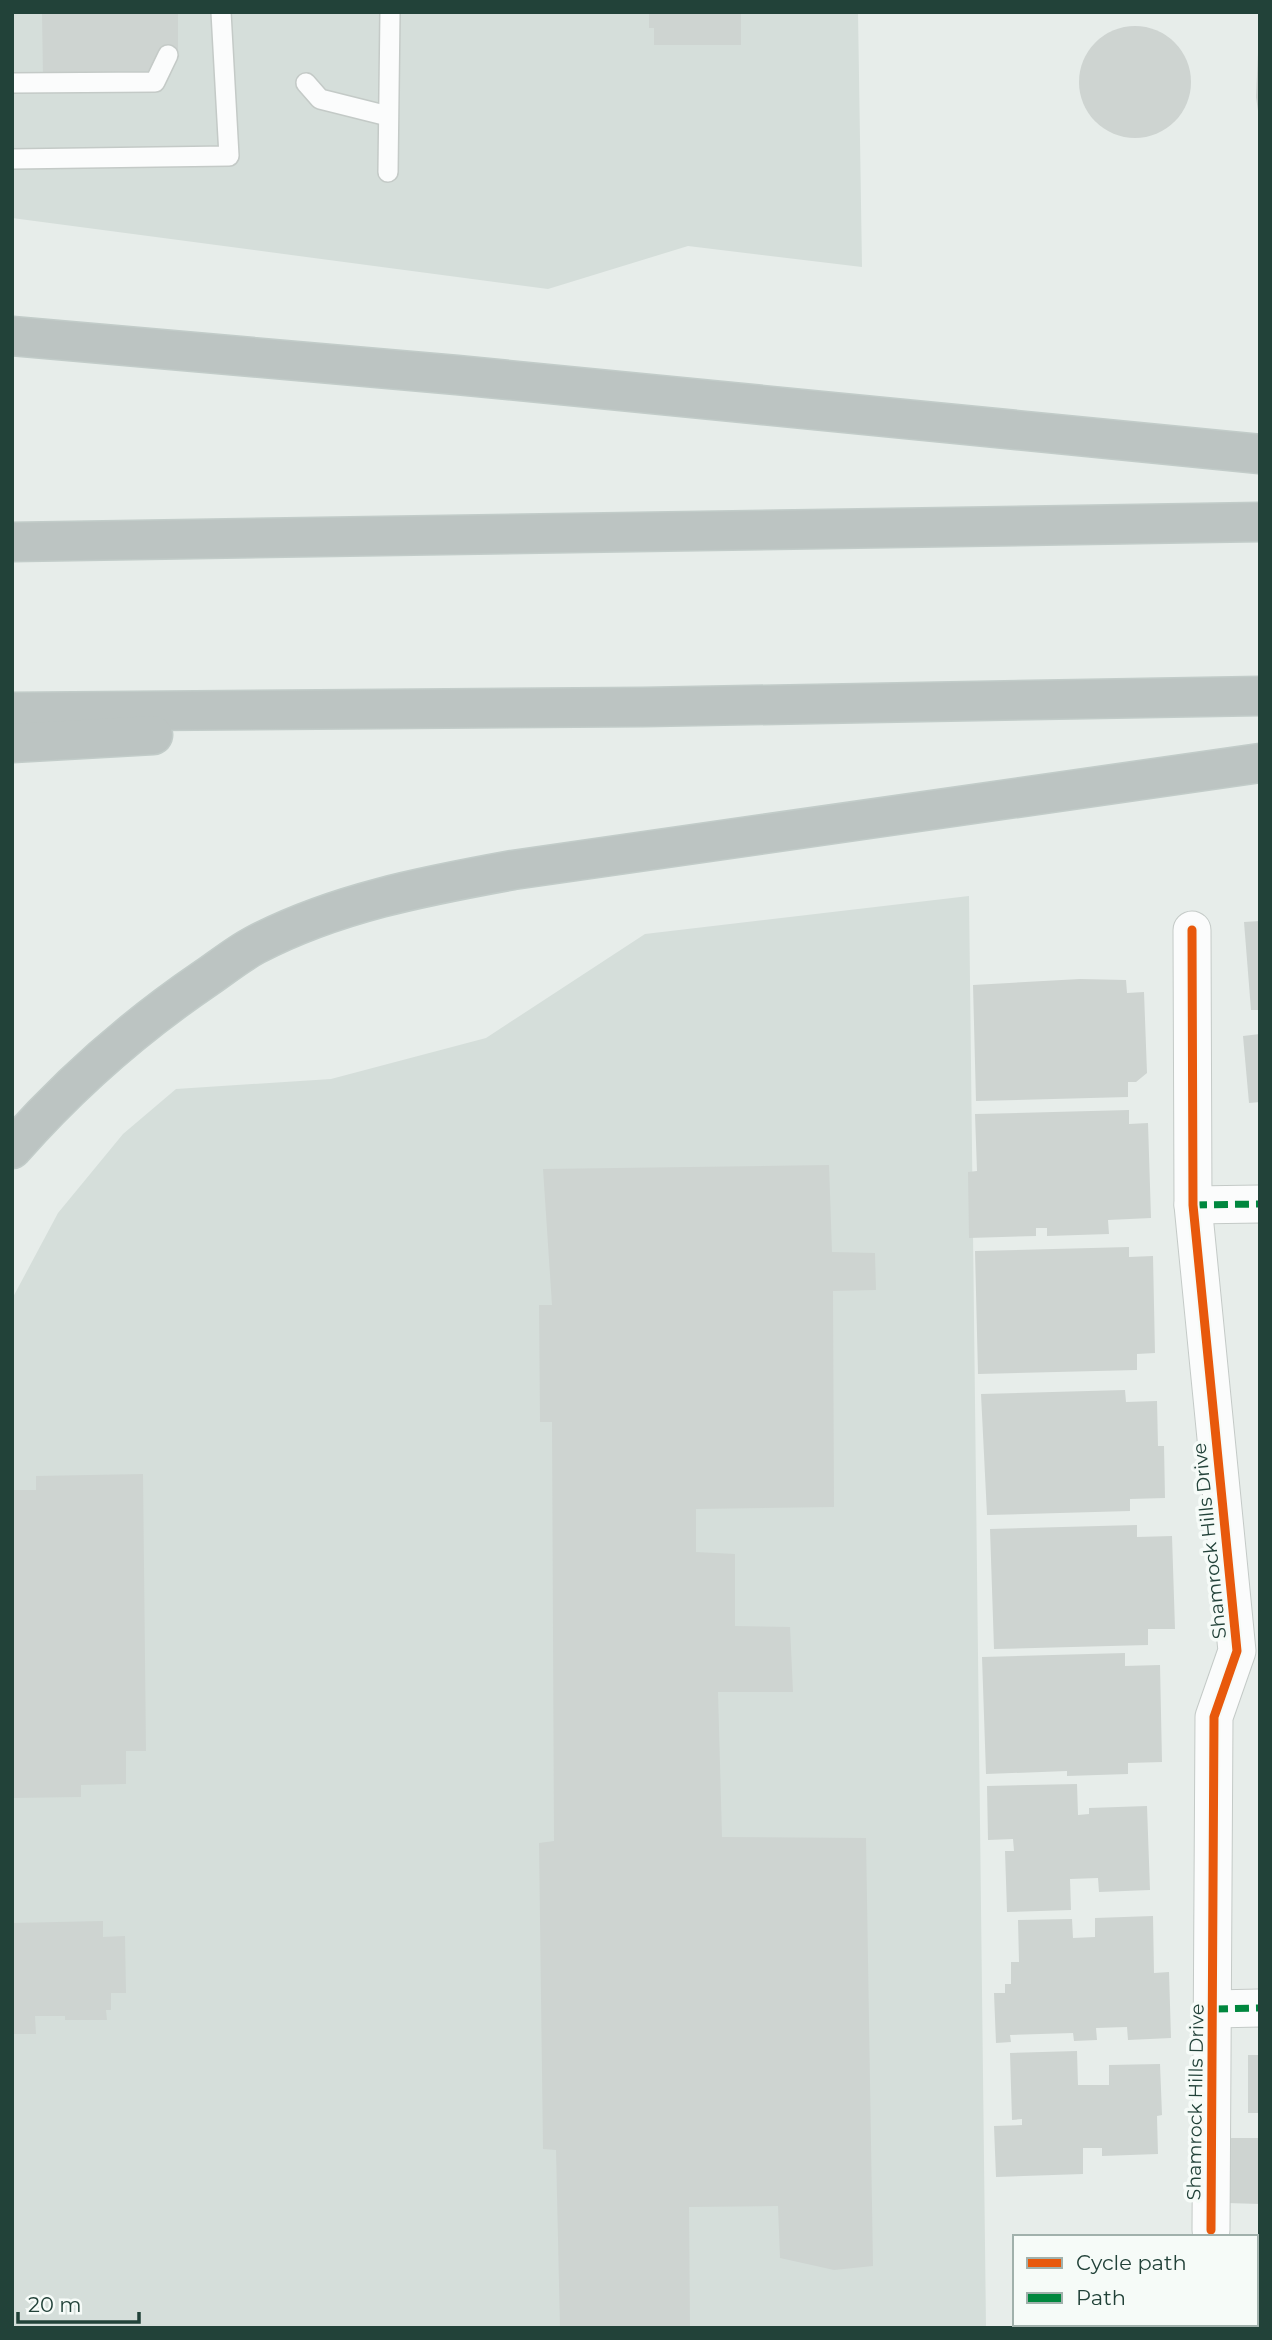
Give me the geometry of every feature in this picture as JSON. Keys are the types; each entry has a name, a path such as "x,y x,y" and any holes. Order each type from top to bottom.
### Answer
{"highway":[{"path":"12,336 471,376 1260,454"},
{"path":"12,542 1260,522"},
{"path":"12,712 644,707 1260,696"},
{"path":"12,743 644,707"},
{"path":"12,1149 51,1104 102,1057 179,996 254,945 347,908 410,889 513,870 1260,763"}],"street":[{"name":"Shamrock Hills Drive","path":"1192,930 1193,1205 1237,1651 1214,1717 1211,2230"},
{"path":"1193,1205 1260,1204"},
{"path":"1214,2009 1260,2008"}],"lane":[{"path":"12,159 229,156 221,12"},
{"path":"388,172 390,12"},
{"path":"12,83 155,82 169,55"},
{"path":"306,83 320,99 388,116"}],"shaded area":[{"path":"12,12 858,12 862,267 688,246 548,289 12,218"},
{"path":"969,896 986,2328 12,2328 12,1299 58,1213 123,1134 176,1089 331,1079 486,1038 645,934"}],"building":[{"path":"42,12 178,12 178,55 162,55 162,77 43,78"},
{"path":"649,12 741,12 741,45 654,45 654,28 649,28"},
{"path":"1135,26 1156,31 1174,43 1186,61 1191,82 1186,103 1174,121 1156,133 1135,138 1114,133 1096,121 1084,103 1079,82 1084,61 1096,43 1114,31"},
{"path":"1258,53 1260,54 1258,111 1256,97"},
{"path":"1260,921 1260,1010 1251,1010 1244,922"},
{"path":"1080,979 1126,980 1127,993 1144,992 1147,1073 1136,1082 1128,1082 1128,1097 976,1101 973,985"},
{"path":"1260,1034 1260,1102 1249,1103 1243,1036"},
{"path":"1129,1110 1129,1124 1148,1123 1151,1218 1108,1220 1109,1234 1047,1236 1047,1228 1036,1228 1036,1236 969,1238 968,1172 977,1171 975,1114"},
{"path":"829,1165 832,1252 875,1253 876,1290 833,1291 834,1507 696,1509 696,1552 735,1554 735,1626 790,1627 793,1692 718,1692 722,1837 866,1838 873,2266 834,2270 780,2258 778,2206 689,2207 690,2328 560,2328 556,2150 543,2149 539,1843 554,1841 552,1422 540,1422 539,1305 552,1305 543,1169"},
{"path":"1129,1247 1129,1257 1153,1256 1155,1353 1137,1354 1137,1370 978,1374 975,1251"},
{"path":"1125,1390 1126,1402 1157,1401 1158,1446 1164,1446 1165,1498 1130,1499 1130,1511 987,1515 981,1394"},
{"path":"143,1474 146,1751 126,1751 126,1784 81,1785 81,1797 12,1798 12,1490 36,1490 36,1476"},
{"path":"1137,1525 1137,1537 1172,1536 1175,1629 1148,1629 1148,1645 994,1649 990,1529"},
{"path":"1125,1653 1125,1666 1160,1665 1162,1762 1128,1763 1128,1774 1067,1776 1067,1771 986,1774 982,1657"},
{"path":"1077,1784 1078,1815 1089,1814 1089,1808 1147,1806 1150,1890 1099,1892 1098,1878 1070,1879 1071,1910 1007,1912 1005,1851 1014,1851 1013,1839 988,1840 987,1786"},
{"path":"1153,1916 1154,1973 1169,1972 1171,2038 1128,2040 1127,2027 1096,2028 1097,2040 1074,2041 1073,2033 1010,2035 1011,2042 996,2043 994,1993 1005,1993 1005,1984 1011,1984 1011,1962 1019,1962 1018,1920 1072,1919 1073,1938 1095,1937 1095,1918"},
{"path":"103,1921 103,1937 125,1936 126,1993 111,1993 111,2010 106,2010 107,2020 65,2020 65,2016 35,2016 36,2034 12,2034 12,1923"},
{"path":"1077,2051 1078,2085 1109,2085 1109,2065 1160,2064 1162,2115 1157,2116 1158,2154 1102,2156 1102,2148 1083,2148 1083,2174 996,2177 994,2126 1022,2125 1022,2119 1012,2120 1010,2053"},
{"path":"1248,2055 1260,2055 1260,2113 1248,2113"},
{"path":"1228,2138 1260,2138 1260,2204 1227,2203"}],"marked path":[{"path":"1193,1205 1260,1204"},
{"path":"1214,2009 1260,2008"}],"cycle path":[{"path":"1192,930 1193,1205 1237,1651 1214,1717 1211,2230"}]}
